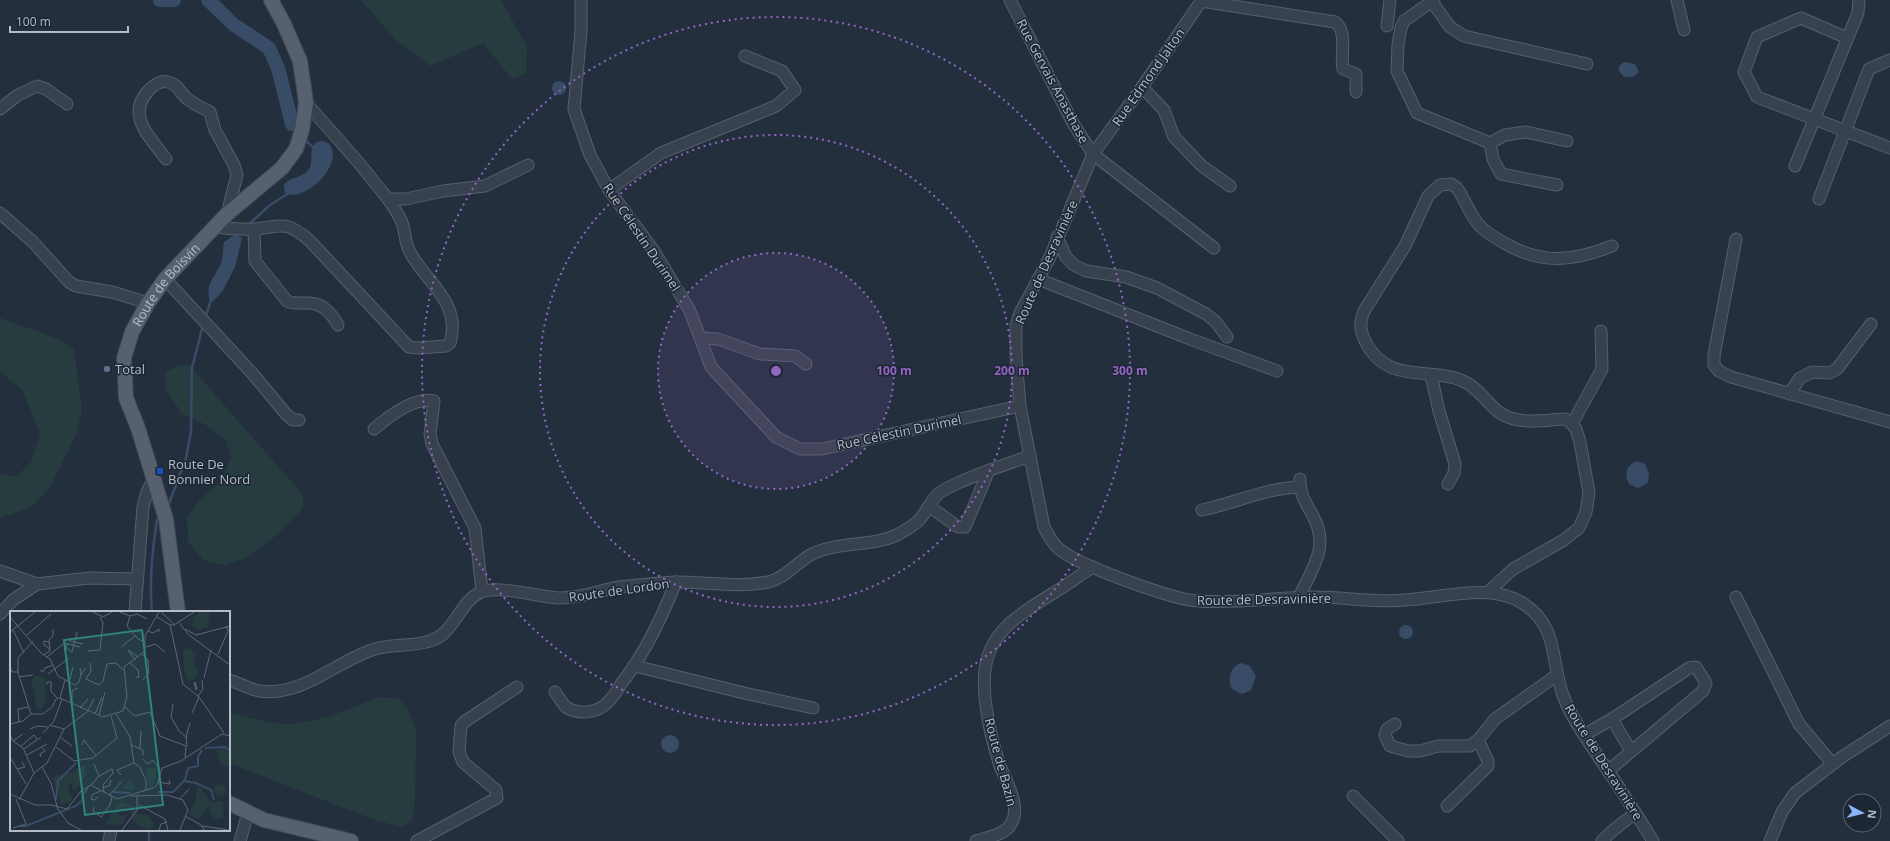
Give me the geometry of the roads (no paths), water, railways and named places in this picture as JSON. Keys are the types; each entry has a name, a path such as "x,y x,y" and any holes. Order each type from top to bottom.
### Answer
{"main road":[{"name":"Route de Boisvin","path":"178,611 165,517 138,428 126,398 124,358 132,332 148,303 165,279 226,214 282,168 296,149 302,130 306,102 300,61 284,24 271,0"},
{"path":"230,804 264,820 351,841"}],"street":[{"name":"Rue Célestin Durimel","path":"581,0 581,31 574,109 590,155 609,190 654,251 690,311 711,367 776,437 800,449 822,449 1020,406"},
{"name":"Rue Gervais Anasthase","path":"1010,0 1074,125 1093,154 1214,248"},
{"path":"1387,26 1390,0"},
{"path":"1677,0 1684,30"},
{"path":"1795,166 1858,13 1859,0"},
{"path":"1202,1 1335,22 1339,25 1342,32 1341,49 1343,69 1356,74 1356,92"},
{"name":"Rue Edmond Jalton","path":"1093,154 1202,1"},
{"path":"1490,143 1417,113 1400,78 1396,59 1400,28 1404,21 1433,1 1450,27 1464,36 1587,64"},
{"path":"1847,38 1801,18 1756,37 1744,72 1757,97 1890,148"},
{"path":"609,190 661,153 776,106 795,90 782,71 745,56"},
{"path":"1819,199 1869,70 1890,60"},
{"path":"166,159 141,125 139,111 140,104 149,90 157,83 163,81 173,84 189,101 210,112 215,130 234,165 237,175 226,214"},
{"path":"0,109 18,95 37,86 46,89 67,104"},
{"path":"1142,87 1164,110 1174,137 1202,166 1230,186"},
{"path":"213,227 254,229 287,225 295,228 309,240 408,347 419,348 446,346 450,343 453,330 446,300 413,258 405,242 403,224 399,215 359,163 306,102"},
{"path":"1490,143 1505,135 1526,132 1567,141"},
{"path":"1490,143 1493,159 1501,174 1557,185"},
{"name":"Route de Desravinière","path":"1093,154 1050,257 1020,313 1016,326 1016,357 1020,406 1044,527 1059,550 1093,567 1170,596 1196,601 1222,602 1298,597 1404,600 1488,592 1506,595 1523,603 1535,613 1547,628 1553,643 1557,675 1565,701 1584,735 1654,841"},
{"path":"388,199 406,199 443,191 485,186 528,165"},
{"path":"1488,592 1513,569 1564,540 1578,528 1586,512 1589,493 1580,442 1576,429 1565,419 1518,421 1504,417 1478,391 1464,381 1446,376 1394,369 1383,363 1370,349 1362,335 1360,327 1364,311 1405,246 1428,196 1440,184 1451,184 1457,188 1479,225 1497,239 1522,254 1534,257 1570,258 1592,254 1612,246"},
{"path":"0,213 33,242 69,282 76,286 112,292 148,303"},
{"path":"254,229 254,261 287,301 291,303 312,303 320,305 333,316 338,325"},
{"path":"1058,237 1066,257 1074,265 1086,271 1120,276 1157,288 1206,314 1216,322 1227,337"},
{"path":"1736,239 1714,354 1714,365 1720,371 1731,377 1890,422"},
{"path":"165,279 252,373 286,414 293,420 299,420"},
{"path":"1038,279 1190,339 1277,371"},
{"path":"1789,394 1800,378 1812,372 1828,373 1837,369 1871,324"},
{"path":"1572,424 1602,369 1601,331"},
{"path":"700,338 718,339 760,354 795,356 806,364"},
{"path":"1431,375 1439,411 1455,464 1454,473 1448,484"},
{"path":"230,680 252,690 264,692 282,691 310,681 361,654 376,648 432,640 443,634 472,597 482,591 476,528 432,444 430,434 434,400 428,399 394,412 374,429"},
{"name":"Route de Lordon","path":"482,591 495,590 558,598 583,597 618,588 676,582 746,586 772,581 790,571 811,555 828,548 842,544 860,544 896,535 919,521 936,495 944,489 989,470 1030,456"},
{"path":"929,506 958,527 965,527 989,470"},
{"path":"135,611 136,579 144,499 153,480"},
{"path":"1202,510 1227,504 1269,490 1300,483 1302,495 1317,524 1320,546 1319,555 1298,597"},
{"path":"1071,557 1075,579"},
{"name":"Route de Bazin","path":"976,841 988,838 1011,825 1014,819 1014,806 999,763 988,717 984,674 988,655 996,640 1008,624 1093,567"},
{"path":"0,571 37,584 89,578 136,579"},
{"path":"555,692 565,706 580,712 591,712 607,704 635,666 658,626 676,582"},
{"path":"0,614 13,600 37,584"},
{"path":"1736,596 1799,724 1832,763"},
{"path":"635,666 744,693 813,708"},
{"path":"1584,735 1612,719 1689,668 1696,667 1706,683 1703,690 1608,771"},
{"path":"1395,724 1387,730 1385,735 1390,746 1397,749 1420,751 1438,746 1470,746 1478,740 1495,719 1557,675"},
{"path":"417,841 497,798 496,790 462,762 459,752 461,726 464,722 516,687"},
{"path":"1612,719 1631,751"},
{"path":"1770,841 1782,812 1795,793 1832,763 1890,726"},
{"path":"1447,806 1488,766 1488,761 1478,740"},
{"path":"1354,796 1398,841"},
{"path":"240,841 248,813"},
{"path":"1602,841 1635,813"},
{"path":"109,841 111,831"}],"water":[{"path":"1624,62 1635,64 1639,72 1633,77 1624,77 1618,70 1620,65"},
{"path":"556,81 562,81 566,85 566,91 562,95 556,95 552,91 552,85"},
{"path":"322,141 328,143 333,150 329,169 322,178 304,192 294,195 285,193 284,185 307,171 310,167 314,145 317,142"},
{"path":"236,234 242,238 235,267 222,292 211,303 208,291 209,285 222,260 224,242"},
{"path":"1637,461 1645,464 1649,473 1648,483 1638,488 1629,484 1626,473 1628,467"},
{"path":"1403,625 1409,625 1413,629 1413,635 1409,639 1403,639 1399,635 1399,629"},
{"path":"1241,663 1250,666 1256,676 1251,690 1242,694 1232,689 1230,685 1230,674 1232,670"},
{"path":"670,735 674,736 678,740 678,748 674,752 670,753 666,752 662,748 661,744 662,740 666,736"}],"waterway":[{"path":"160,0 174,0"},
{"path":"208,0 234,25 269,48 278,68 292,124"},
{"path":"304,139 315,149"},
{"path":"247,226 270,205 289,193"},
{"path":"205,318 211,300"},
{"path":"168,506 186,458 191,432 192,368 203,325"},
{"path":"152,611 152,555 157,520 160,516"},
{"path":"149,831 149,841"}],"place":[{"name":"Total","path":"107,369"},
{"name":"Route De Bonnier Nord","path":"160,471"}]}
